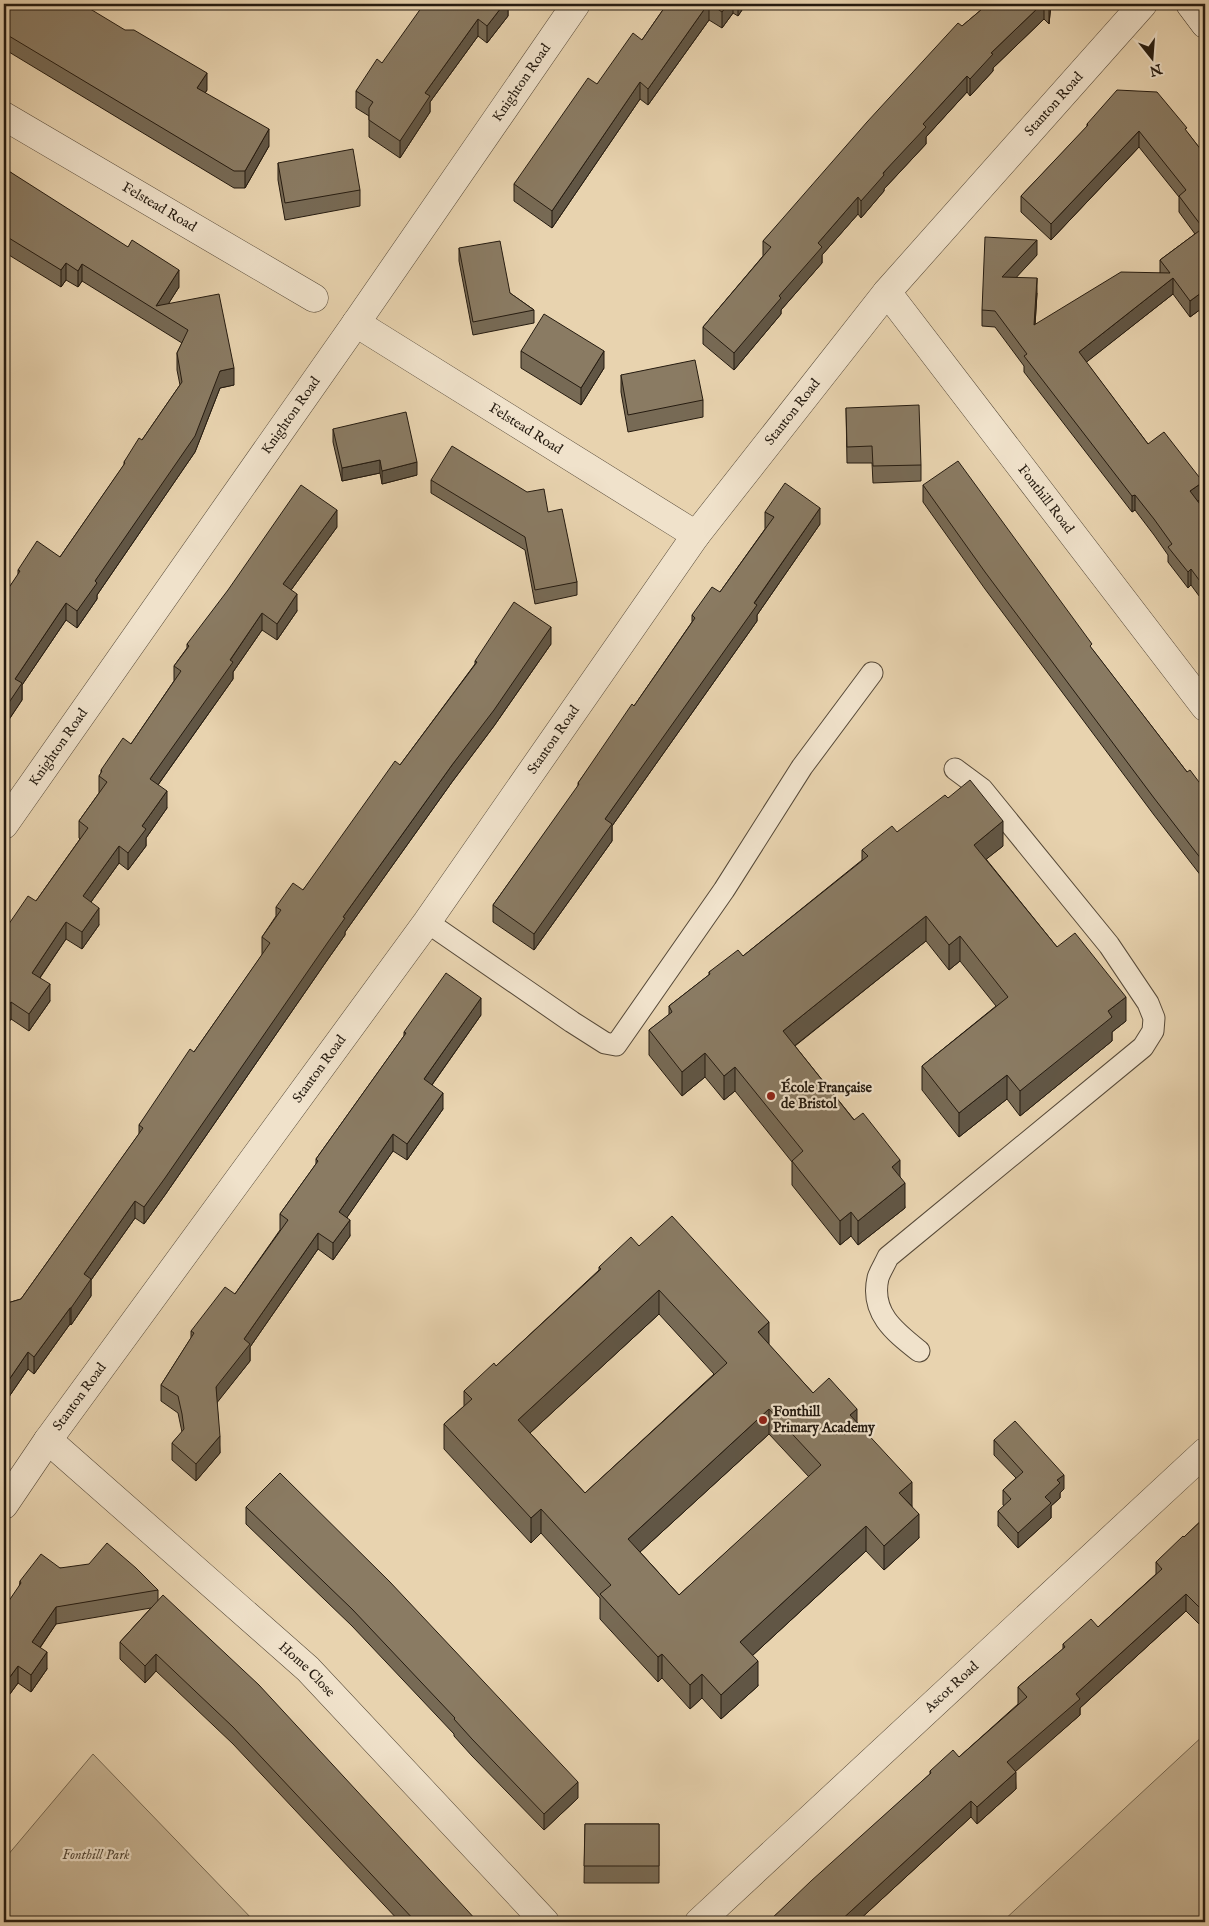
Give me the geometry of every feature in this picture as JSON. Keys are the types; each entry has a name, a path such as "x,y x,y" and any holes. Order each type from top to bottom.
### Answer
{"street":[{"name":"Knighton Road","path":"4,824 356,323 576,4"},
{"name":"Stanton Road","path":"4,1505 48,1440 427,922 696,535 887,292 1143,4"},
{"path":"1190,4 1205,24"},
{"name":"Felstead Road","path":"4,116 314,298"},
{"name":"Fonthill Road","path":"887,292 1205,707"},
{"name":"Felstead Road","path":"356,323 696,535"},
{"name":"Home Close","path":"48,1440 308,1669 545,1922"},
{"name":"Ascot Road","path":"699,1922 1205,1452"}],"lane":[{"path":"427,922 572,1022 605,1043 616,1045 724,890 802,767 872,673"},
{"path":"919,1351 895,1332 886,1321 877,1301 878,1278 888,1257 1142,1047 1153,1031 1154,1018 1148,1003 1109,945 982,789 955,769"}],"green space":[{"path":"1205,1734 1205,1922 1002,1922"},
{"name":"Fonthill Park","path":"93,1754 255,1922 4,1922 4,1854 7,1856"}],"building":[{"path":"4,4 82,4 125,30 134,30 207,73 197,88 269,129 245,171 234,171 4,33"},
{"path":"424,4 504,4 487,26 478,19 425,93 430,96 400,141 369,120 369,108 373,102 356,91 377,59 382,63"},
{"path":"667,4 708,4 648,89 640,82 552,211 514,184 588,78 597,84 633,33 642,40"},
{"path":"710,4 728,4 722,12"},
{"path":"988,4 1042,4 991,53 993,54 970,79 967,76 923,124 926,127 883,173 884,175 861,201 858,197 818,243 822,247 779,296 781,298 734,353 703,327 771,247 763,241 867,122 958,23 962,26"},
{"path":"1117,90 1157,92 1187,128 1185,129 1205,155 1205,290 1190,301 1173,278 1079,352 1148,444 1164,432 1203,482 1190,491 1205,511 1205,588 1191,569 1188,572 1168,547 1172,544 1154,519 1135,495 1132,496 1024,356 1027,354 995,311 982,310 985,237 1037,240 1002,277 1037,278 1034,325 1121,272 1170,273 1160,260 1203,228 1179,196 1186,190 1139,131 1051,224 1021,196 1088,125"},
{"path":"353,149 360,190 285,203 278,163"},
{"path":"4,168 128,247 132,240 179,270 156,306 219,294 234,368 220,371 195,436 95,581 97,583 77,611 66,603 15,679 22,683 4,710 4,610 6,607 4,606 4,595 37,541 60,557 125,463 139,438 142,440 182,382 177,353 188,330 82,264 78,271 66,263 61,270 4,235"},
{"path":"500,241 510,293 534,310 473,322 459,248"},
{"path":"544,314 604,351 581,388 521,351"},
{"path":"695,360 703,400 628,415 621,375"},
{"path":"919,405 921,465 873,466 872,446 847,447 846,408"},
{"path":"406,412 417,462 382,471 380,460 342,468 333,429"},
{"path":"452,446 527,492 544,489 548,512 562,509 577,582 535,590 525,537 431,480"},
{"path":"958,461 1092,644 1090,646 1187,772 1190,770 1205,790 1205,864 985,572 923,485"},
{"path":"785,483 820,508 754,603 757,605 605,819 612,824 534,934 493,905 579,784 632,704 634,706 695,618 692,615 712,587 720,592 774,517 765,512"},
{"path":"301,485 337,510 283,584 297,594 277,624 262,613 230,660 233,662 150,779 167,791 142,826 146,829 128,853 119,846 83,896 99,908 82,932 66,922 32,973 50,984 29,1014 11,1002 4,1012 4,931 28,896 36,901 88,828 79,821 107,782 99,776 101,770 123,738 131,744 181,671 174,666 189,646 187,644 228,590"},
{"path":"514,602 551,627 494,710 452,765 343,917 345,918 165,1178 144,1207 135,1201 84,1274 91,1279 71,1308 34,1357 28,1352 4,1387 4,1304 21,1299 143,1128 139,1125 190,1049 194,1052 270,943 262,937 281,910 276,907 293,883 303,890 395,761 400,765 477,662 475,661"},
{"path":"970,780 1003,821 974,845 1057,947 1075,933 1126,997 1108,1011 1112,1017 1020,1091 1007,1075 959,1113 922,1066 1008,997 960,936 949,945 926,916 783,1031 854,1120 863,1113 900,1160 892,1167 905,1183 858,1221 851,1212 840,1221 792,1161 803,1151 735,1067 724,1076 705,1053 682,1072 649,1030 672,1012 669,1006 710,974 709,972 738,950 743,956 868,856 862,850 892,826 897,832 945,795 948,798"},
{"path":"446,973 481,998 424,1079 443,1093 407,1144 393,1134 339,1212 350,1220 333,1243 318,1233 244,1339 250,1344 216,1387 220,1436 196,1464 172,1443 184,1429 182,1414 178,1396 161,1385 194,1333 191,1331 225,1287 235,1294 288,1220 280,1214 318,1161 316,1159 406,1033 404,1032"},
{"path":"672,1216 769,1322 758,1332 813,1393 829,1378 857,1409 850,1415 912,1482 899,1493 919,1514 884,1546 866,1526 740,1642 758,1661 721,1695 702,1674 690,1685 662,1654 658,1657 600,1594 611,1585 541,1509 531,1518 444,1424 472,1399 464,1391 494,1363 496,1366 601,1269 599,1267 631,1237 639,1246","holes":["659,1290 727,1363 585,1493 518,1420","769,1409 821,1465 679,1595 628,1539"]},
{"path":"1015,1421 1064,1475 1057,1480 1060,1483 1045,1497 1051,1503 1018,1533 998,1511 1011,1499 1003,1490 1023,1472 994,1440"},
{"path":"280,1473 390,1582 578,1782 544,1814 352,1609 246,1507"},
{"path":"1205,1517 1205,1605 1201,1609 1186,1594 1076,1694 1080,1699 1007,1762 1016,1772 977,1807 971,1801 839,1922 768,1922 931,1773 930,1771 953,1750 959,1757 1027,1697 1018,1687 1065,1647 1063,1644 1091,1619 1098,1627 1162,1569 1156,1562"},
{"path":"107,1543 158,1590 56,1607 32,1642 47,1652 31,1675 18,1666 4,1685 4,1608 21,1583 20,1581 41,1554 60,1568 89,1564"},
{"path":"163,1595 259,1685 478,1922 416,1922 233,1727 156,1654 145,1666 120,1642"},
{"path":"585,1824 659,1824 659,1866 584,1866"}],"place":[{"name":"École Française de Bristol","path":"771,1096"},
{"name":"Fonthill Primary Academy","path":"763,1420"}]}
